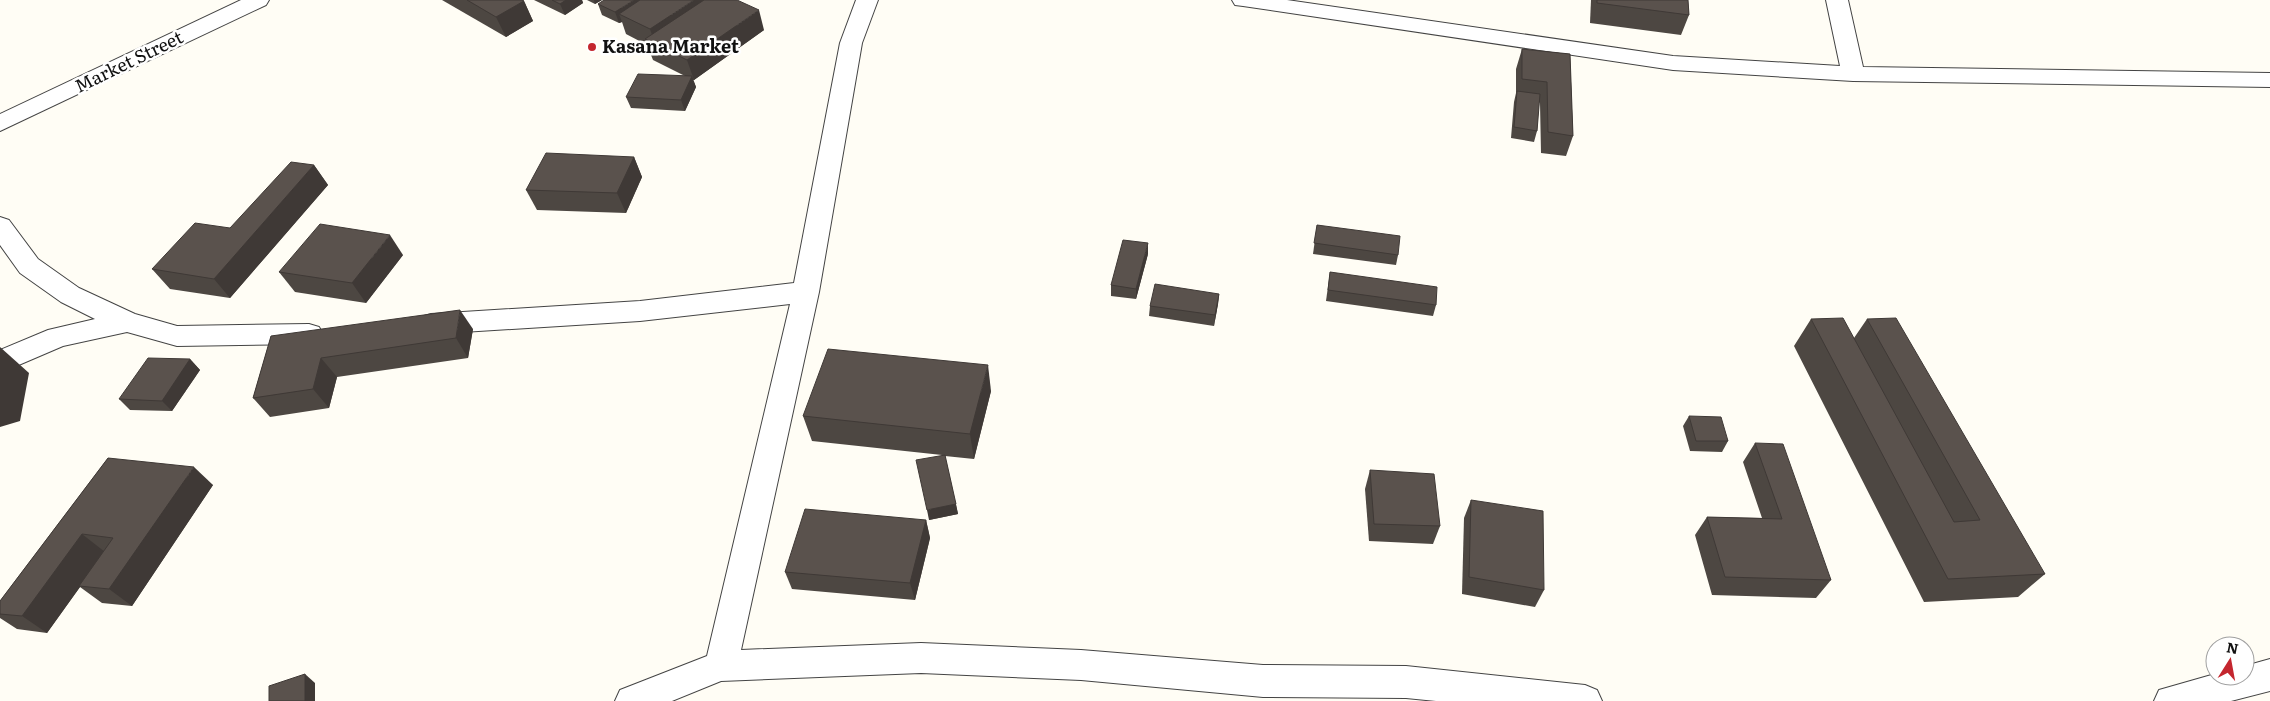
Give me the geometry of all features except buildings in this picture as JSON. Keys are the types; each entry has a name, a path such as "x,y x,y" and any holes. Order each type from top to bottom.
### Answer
{"street":[{"name":"Market Street","path":"0,124 258,0"},
{"path":"721,666 806,292 851,44 867,0"},
{"path":"1243,0 1673,62 1853,74 2270,80"},
{"path":"1837,0 1853,74"},
{"path":"0,226 29,266 70,295 127,322 177,336 274,336 332,332"},
{"path":"410,326 640,311 806,292"},
{"path":"0,362 58,337 127,322"},
{"path":"632,701 721,666 921,658 1081,665 1263,681 1406,682 1585,701"},
{"path":"2172,701 2270,675"}],"place":[{"name":"Kasana Market","path":"592,47"}]}
